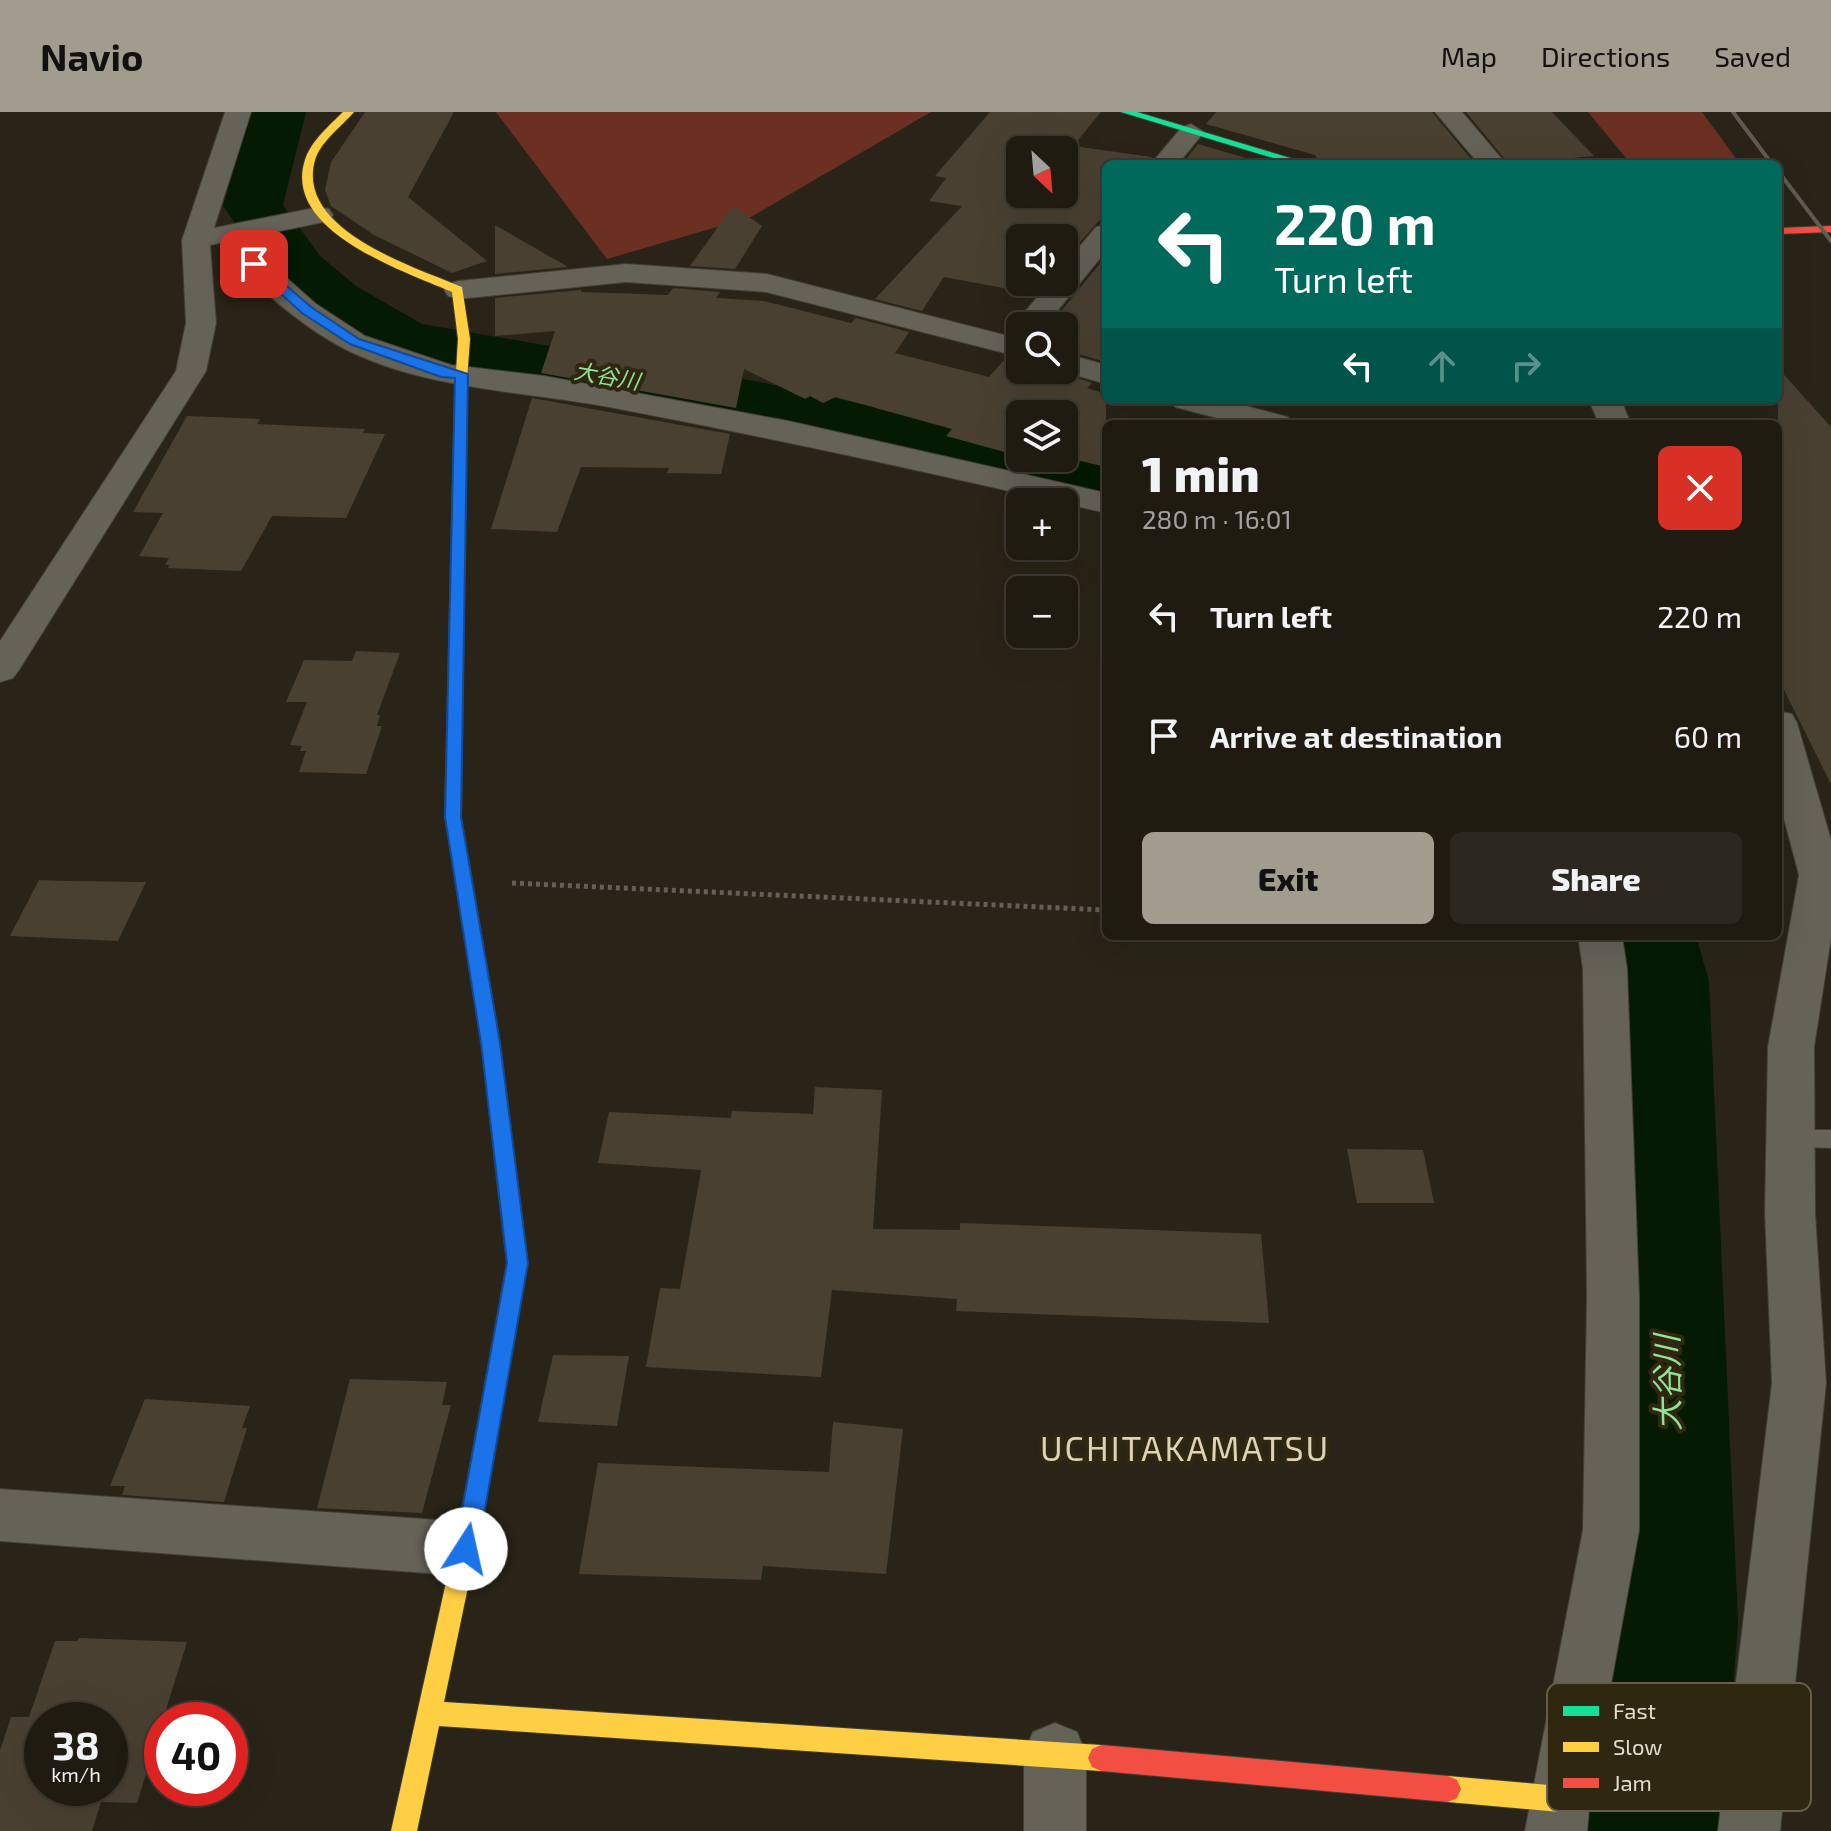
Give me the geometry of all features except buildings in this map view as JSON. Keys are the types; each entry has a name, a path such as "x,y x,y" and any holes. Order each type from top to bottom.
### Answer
{"street":[{"path":"0,670 191,371 201,323 204,238 238,112"},
{"path":"349,112 323,140 308,165 309,195 319,215 340,231 458,290 626,273 767,283 1006,336"},
{"path":"1126,112 1291,160"},
{"path":"1448,112 1490,160"},
{"path":"1167,160 1191,132"},
{"path":"204,238 319,215"},
{"path":"1782,231 1831,229"},
{"path":"1042,312 1102,238"},
{"path":"254,264 306,310 354,342 446,374 462,372 544,385 788,431 1102,502"},
{"path":"404,1831 466,1549 517,1263 491,1043 453,817 464,339 458,290"},
{"path":"1078,366 1102,374"},
{"path":"1201,404 1262,420"},
{"path":"1755,1683 1799,1383 1811,1139 1791,1047 1820,875 1782,737"},
{"path":"1588,1683 1611,1530 1613,1297 1605,969 1601,940"},
{"path":"0,1515 466,1549"},
{"path":"430,1713 1055,1754 1547,1806"},
{"path":"1055,1754 1055,1831"}],"path":[{"path":"463,881 1102,910"}],"shaded area":[{"path":"496,112 931,112 751,217 607,259"},
{"path":"1588,112 1702,112 1737,160 1628,160"}],"waterway":[{"name":"大谷川","path":"278,112 253,206 298,269 333,300 403,341 765,404 1102,478"},
{"name":"大谷川","path":"1649,940 1660,981 1673,1621 1667,1683"},
{"name":"大谷川","path":"1653,1831 1655,1811"}],"railway":[{"path":"1733,112 1769,160"},
{"path":"1782,176 1831,241"}],"traffic: fast":[{"path":"1126,112 1291,160"},
{"path":"461,389 453,817 491,1043 508,1189"}],"traffic: slow":[{"path":"349,112 313,153 306,184 315,206 357,243 458,290 464,339 461,389"},
{"path":"404,1831 473,1510"},
{"path":"430,1713 1101,1758"},
{"path":"1448,1789 1547,1798"}],"traffic: jam":[{"path":"1782,231 1831,229"},
{"path":"473,1510 517,1263 508,1189"},
{"path":"1101,1758 1448,1789"}],"district":[{"name":"UCHITAKAMATSU","path":"1185,1449"}],"route":[{"path":"254,264 306,310 354,342 446,374 461,374 453,817 491,1043 517,1263 466,1549"}]}
